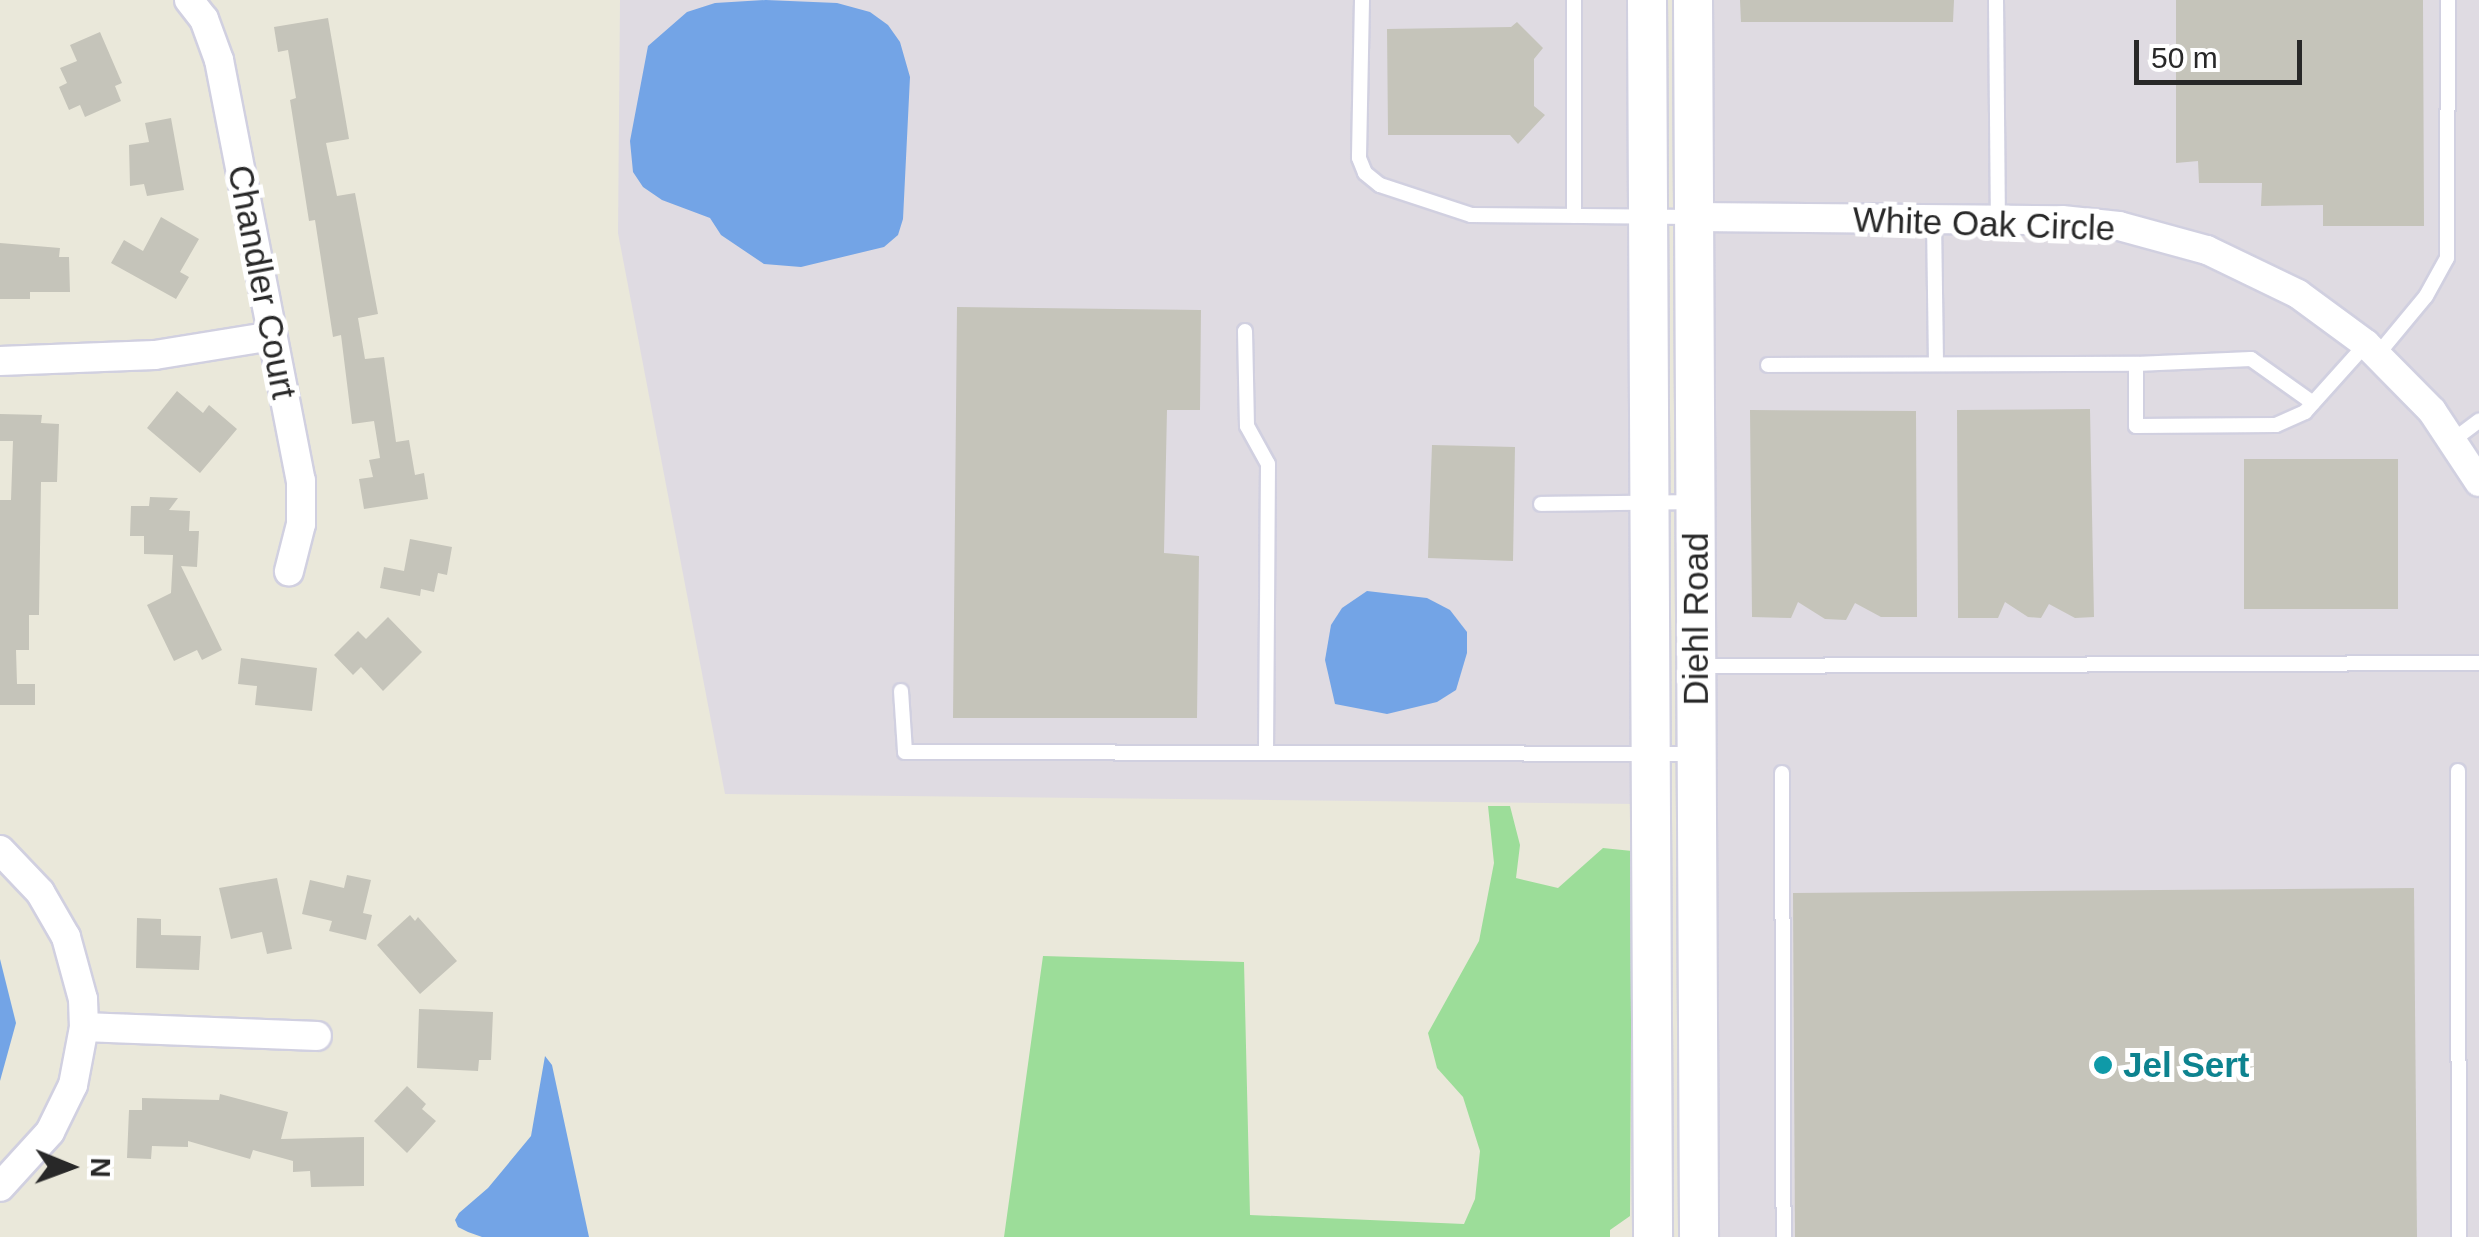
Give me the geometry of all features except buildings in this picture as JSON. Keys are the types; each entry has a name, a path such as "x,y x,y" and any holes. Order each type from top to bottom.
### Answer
{"street":[{"name":"Chandler Court","path":"189,0 204,19 219,60 304,502 289,571"},
{"name":"Diehl Road","path":"1647,0 1653,1237"},
{"name":"Diehl Road","path":"1693,0 1699,1237"},
{"name":"White Oak Circle","path":"1694,217 1998,218 2118,226 2207,250 2298,294 2372,349 2413,388 2478,478"},
{"path":"0,361 156,355 272,336"},
{"path":"0,850 40,892 66,938 83,1000 84,1028 73,1084 56,1121 36,1152 0,1187"},
{"path":"84,1028 318,1036"}],"lane":[{"path":"1362,0 1358,158 1365,174 1380,185 1471,215 1694,217"},
{"path":"1574,0 1574,216"},
{"path":"1996,0 1998,218"},
{"path":"2136,364 2136,426 2276,424 2304,412 2426,296 2447,258 2448,0"},
{"path":"1934,220 1936,363"},
{"path":"1245,331 1247,426 1268,464 1266,750"},
{"path":"1768,365 2136,364 2251,359 2312,404"},
{"path":"2452,441 2479,421"},
{"path":"1541,504 1695,502"},
{"path":"1696,666 2479,663"},
{"path":"901,692 905,752 1697,754"},
{"path":"2458,771 2459,1237"},
{"path":"1782,773 1784,1237"}],"shaded area":[{"path":"620,0 1634,0 1638,804 725,794 618,233"},
{"path":"1707,0 2479,0 2479,1237 1713,1237 1716,678"}],"green space":[{"path":"1488,806 1510,806 1520,845 1516,878 1558,888 1603,848 1632,851 1630,1216 1610,1230 1610,1237 1004,1237 1043,956 1244,962 1250,1215 1464,1224 1475,1199 1480,1151 1463,1097 1437,1068 1428,1033 1479,941 1494,863"}],"water":[{"path":"715,3 837,3 870,12 888,25 900,42 910,77 903,219 898,235 884,247 801,267 764,264 721,235 710,218 662,200 643,187 633,172 630,141 648,46 687,12"},
{"path":"1367,591 1427,598 1450,610 1467,632 1467,653 1456,690 1437,702 1387,714 1335,704 1325,660 1331,625 1342,608"},
{"path":"0,959 16,1023 0,1081"},
{"path":"545,1056 552,1065 589,1237 482,1237 468,1232 458,1227 455,1220 459,1213 488,1188 531,1136"}],"place":[{"name":"Jel Sert","path":"2103,1065"}]}
